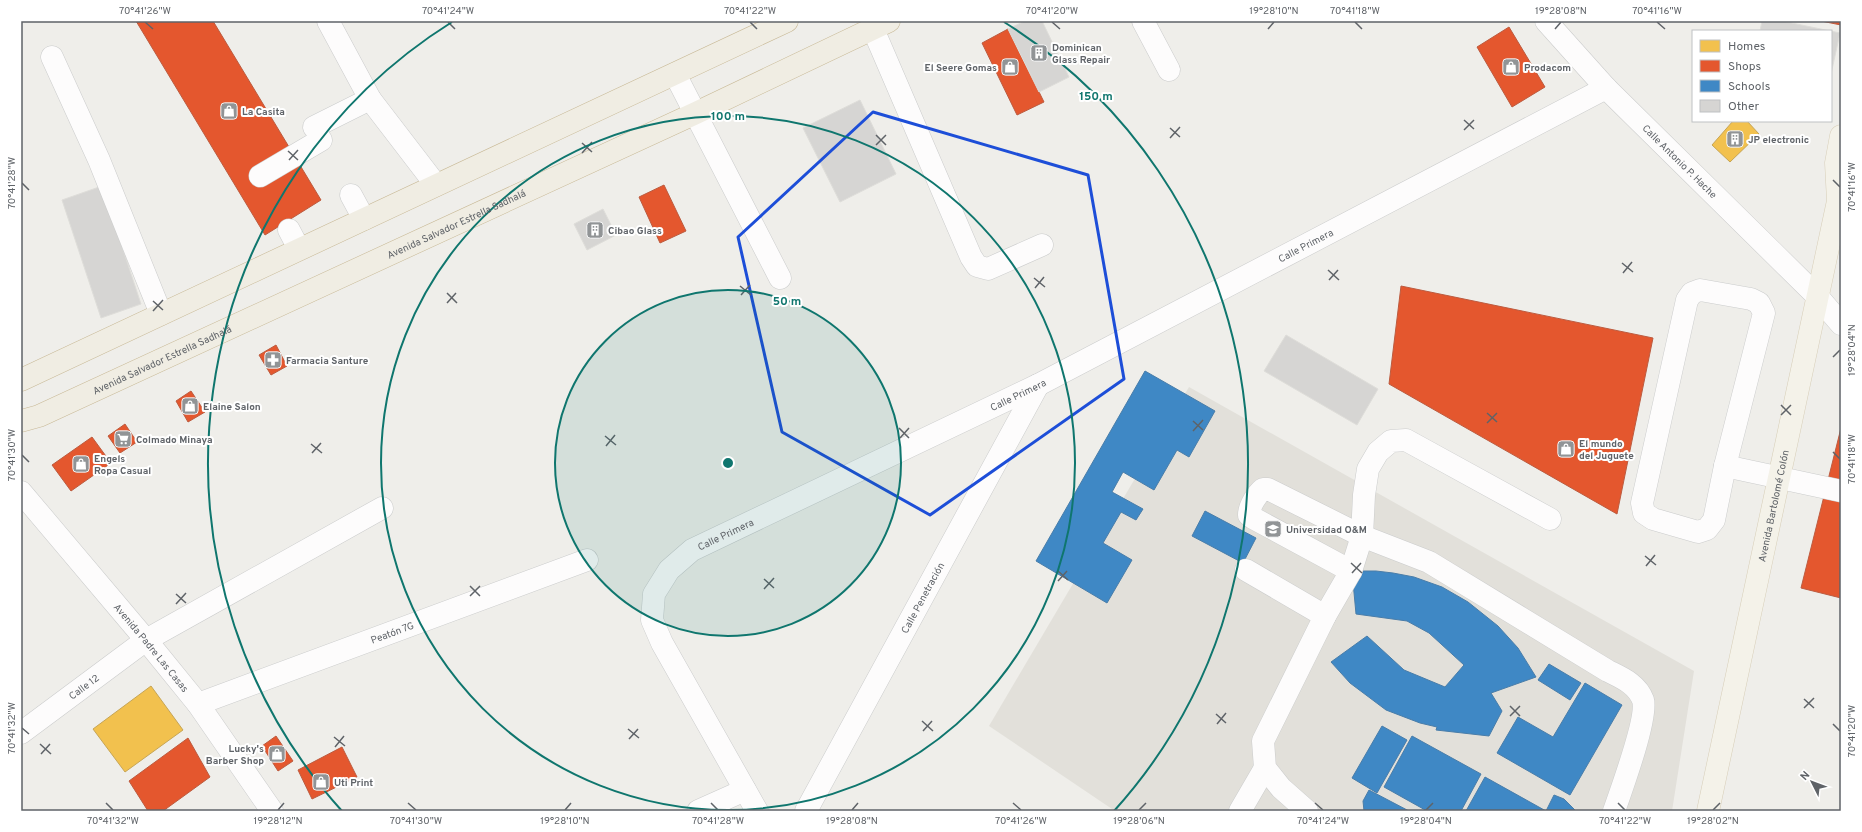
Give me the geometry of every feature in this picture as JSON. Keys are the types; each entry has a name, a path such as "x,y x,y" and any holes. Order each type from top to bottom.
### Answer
{"highway":[{"path":"21,380 364,218 436,186 788,21"},
{"name":"Avenida Salvador Estrella Sadhalá","path":"21,421 39,416 696,113 881,25"}],"main road":[{"name":"Avenida Bartolomé Colón","path":"1708,811 1839,199 1836,163 1841,136"}],"street":[{"path":"328,21 370,99 436,186"},
{"path":"1143,21 1169,70"},
{"name":"Calle Antonio P. Hache","path":"1546,21 1606,88 1818,297 1841,324"},
{"path":"881,25 971,258 977,266 988,269 1042,245"},
{"path":"52,57 99,160 161,314"},
{"path":"675,74 780,278"},
{"name":"Calle Primera","path":"757,811 662,643 652,620 654,594 669,570 692,550 1038,385 1606,88"},
{"path":"260,176 370,99"},
{"path":"351,195 364,218"},
{"path":"289,230 299,249"},
{"path":"1700,290 1751,299 1759,303 1764,312 1725,466 1714,520 1707,529 1698,532 1654,519 1644,512 1642,503 1686,300 1692,293 1700,290"},
{"name":"Calle Penetración","path":"806,811 1038,385"},
{"path":"1240,811 1265,768 1263,741 1325,616 1352,571 1362,536 1364,495 1368,470 1378,452 1391,441 1406,440 1550,519"},
{"path":"1725,466 1841,491"},
{"path":"1352,571 1249,515 1249,511 1259,492 1263,489 1268,489 1362,536 1429,562 1608,671 1634,685 1643,701 1642,720 1614,811"},
{"name":"Avenida Padre Las Casas","path":"21,492 198,704 272,811"},
{"name":"Calle 12","path":"21,733 146,640 382,508"},
{"name":"Peatón 7G","path":"198,704 587,560"},
{"path":"1246,570 1325,616"},
{"path":"1265,768 1281,788 1306,811"},
{"path":"698,811 745,790"}],"highlighted area":[{"path":"873,112 1088,175 1124,379 930,515 782,432 738,237"}],"shaded area":[{"name":"Universidad O&M","path":"1189,387 1694,671 1672,811 1115,811 989,726"}],"building: Homes":[{"name":"JP electronic","path":"1732,122 1748,122 1759,134 1730,162 1712,145"},
{"path":"151,686 183,730 125,772 93,729"}],"building: Shops":[{"name":"La Casita","path":"136,21 213,21 321,200 265,235"},
{"path":"1821,21 1841,21 1841,25"},
{"name":"Prodacom","path":"1509,27 1545,87 1512,107 1477,47"},
{"name":"El Seere Gomas","path":"1008,29 1044,102 1017,115 982,43"},
{"path":"664,185 686,231 660,243 639,197"},
{"name":"El mundo del Juguete","path":"1401,286 1653,338 1617,514 1389,384"},
{"name":"Farmacia Santure","path":"276,345 287,366 271,375 259,355"},
{"name":"Elaine Salon","path":"191,391 205,412 188,422 176,401"},
{"name":"Colmado Minaya","path":"125,424 137,442 120,453 108,436"},
{"path":"1841,428 1841,598 1801,588"},
{"name":"Engels Ropa Casual","path":"92,437 111,463 71,491 52,465"},
{"name":"Lucky's Barber Shop","path":"276,736 293,761 278,771 262,746"},
{"path":"188,738 210,777 163,811 148,811 129,781"},
{"path":"342,747 357,777 312,799 298,770"}],"building: Schools":[{"path":"1145,371 1215,411 1189,457 1177,450 1154,490 1123,472 1112,492 1143,509 1136,520 1121,512 1103,543 1132,560 1107,603 1036,561"},
{"path":"1205,511 1256,538 1243,563 1192,536"},
{"path":"1352,571 1393,573 1414,577 1442,587 1468,602 1498,626 1518,648 1536,677 1491,693 1502,711 1489,736 1436,730 1437,727 1420,723 1386,710 1350,683 1331,662 1367,636 1404,670 1445,687 1464,665 1429,633 1407,621 1356,614"},
{"path":"1549,664 1581,683 1570,700 1538,680"},
{"path":"1585,683 1622,705 1570,795 1497,753 1518,717 1553,737"},
{"path":"1382,726 1407,740 1377,793 1352,778"},
{"path":"1412,736 1481,774 1461,811 1427,811 1384,787"},
{"path":"1485,777 1546,811 1466,811"},
{"path":"1369,790 1409,811 1364,811 1363,801"},
{"path":"1554,795 1564,799 1576,811 1546,811"}],"building: Other":[{"name":"Dominican Glass Repair","path":"1025,21 1042,21 1069,77 1039,92 1008,29"},
{"path":"1762,21 1782,21 1825,30 1760,30"},
{"path":"1832,31 1840,33 1832,69"},
{"path":"860,100 896,174 840,202 803,128"},
{"path":"102,186 141,304 101,318 62,200"},
{"name":"Cibao Glass","path":"603,209 616,235 587,250 574,224"},
{"path":"1286,335 1378,389 1357,425 1264,371"}],"place":[{"name":"Dominican Glass Repair","path":"1039,53"},
{"name":"El Seere Gomas","path":"1010,67"},
{"name":"Prodacom","path":"1511,67"},
{"name":"La Casita","path":"229,111"},
{"name":"JP electronic","path":"1735,139"},
{"name":"Cibao Glass","path":"595,230"},
{"name":"Farmacia Santure","path":"273,360"},
{"name":"Elaine Salon","path":"190,406"},
{"name":"Colmado Minaya","path":"123,439"},
{"name":"El mundo del Juguete","path":"1566,449"},
{"name":"Engels Ropa Casual","path":"81,464"},
{"name":"Universidad O&M","path":"1273,529"},
{"name":"Lucky's Barber Shop","path":"277,754"},
{"name":"Uti Print","path":"321,782"}]}
